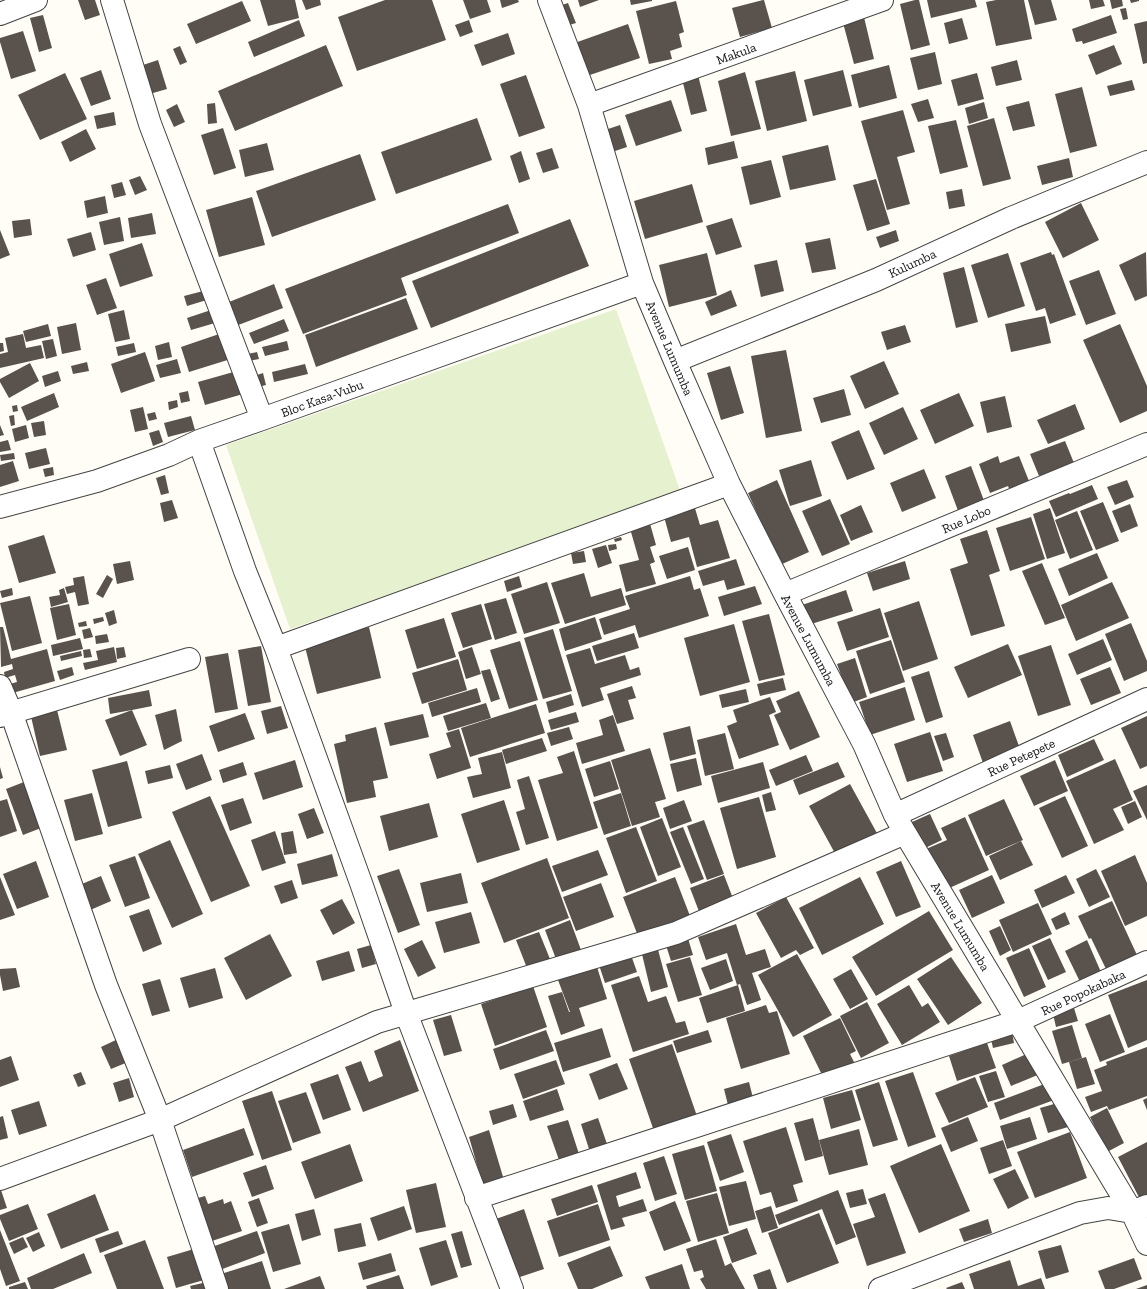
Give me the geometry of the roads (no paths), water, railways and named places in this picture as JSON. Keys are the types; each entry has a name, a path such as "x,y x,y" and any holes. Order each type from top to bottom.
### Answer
{"street":[{"path":"0,14 36,0"},
{"path":"112,0 150,124 262,419"},
{"name":"Avenue Lumumba","path":"548,0 589,105 642,283 729,484 864,744 900,824 1018,1021 1139,1209 1147,1244"},
{"name":"Makula","path":"589,105 882,0"},
{"name":"Kulumba","path":"675,361 876,280 1011,218 1147,162"},
{"name":"Bloc Kasa-Vubu","path":"0,507 97,481 169,455 199,441 642,283"},
{"path":"199,441 245,571 276,648 364,890 406,1013 512,1289"},
{"name":"Rue Lobo","path":"785,594 1147,444"},
{"path":"276,648 729,484"},
{"path":"6,714 189,659"},
{"path":"0,686 6,714 106,986 160,1120 217,1289"},
{"name":"Rue Petepete","path":"0,1179 160,1120 378,1022 676,933 900,824 1147,699"},
{"name":"Rue Popokabaka","path":"476,1198 1018,1021 1147,962"},
{"path":"880,1289 1080,1213 1108,1208 1139,1209"}]}
